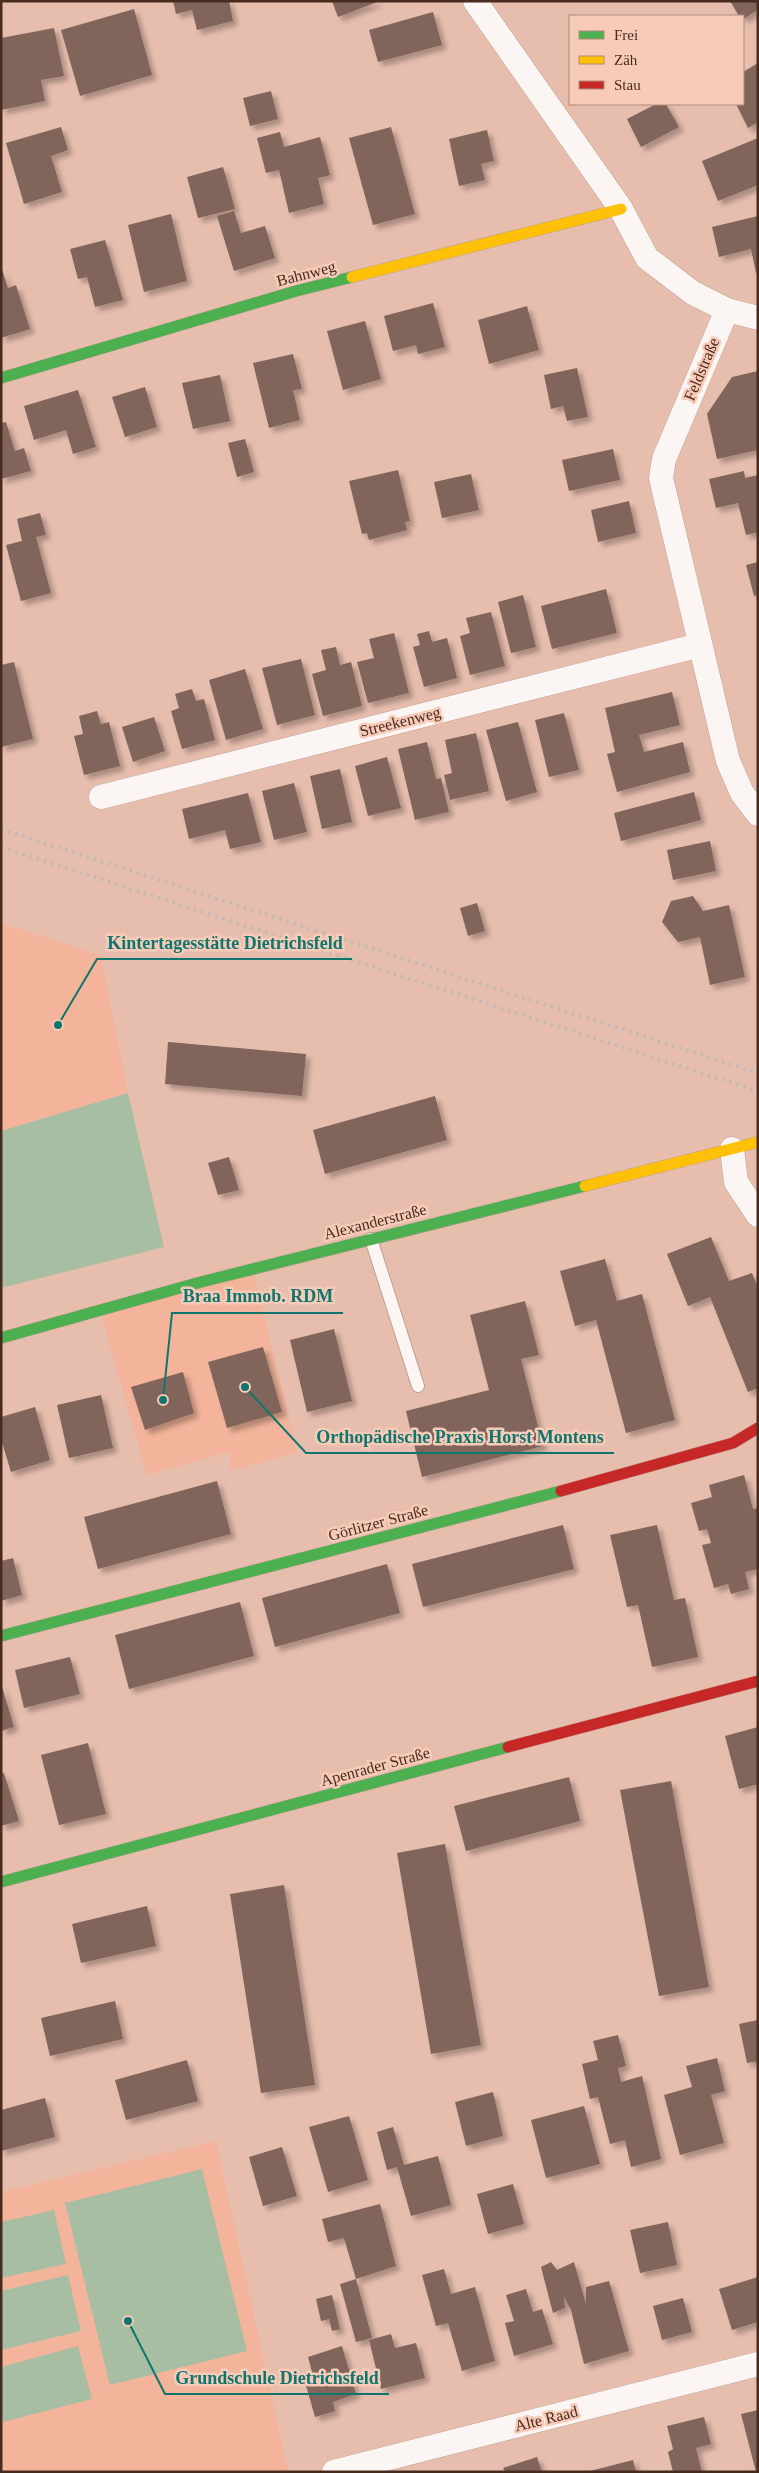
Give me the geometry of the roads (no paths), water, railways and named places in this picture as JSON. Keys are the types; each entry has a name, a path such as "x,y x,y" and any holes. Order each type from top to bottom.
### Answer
{"street":[{"path":"475,1 622,209 647,258 693,293 727,310 758,318"},
{"name":"Bahnweg","path":"1,378 296,292 622,209"},
{"name":"Feldstraße","path":"727,310 661,467 661,478 728,761 742,793 758,814"},
{"name":"Streekenweg","path":"101,797 700,645"},
{"name":"Alexanderstraße","path":"1,1338 201,1282 758,1142"},
{"path":"732,1149 736,1182 758,1215"},
{"name":"Görlitzer Straße","path":"1,1636 644,1469 733,1443 758,1428"},
{"name":"Apenrader Straße","path":"1,1882 758,1681"},
{"name":"Alte Raad","path":"334,2472 758,2364"}],"lane":[{"path":"370,1239 418,1386"}],"railway":[{"path":"1,829 758,1073"},
{"path":"1,847 758,1091"}],"place":[{"name":"Kintertagesstätte Dietrichsfeld","path":"58,1025"},
{"name":"Orthopädische Praxis Horst Montens","path":"245,1387"},
{"name":"Braa Immob. RDM","path":"163,1400"},
{"name":"Grundschule Dietrichsfeld","path":"128,2321"}]}
